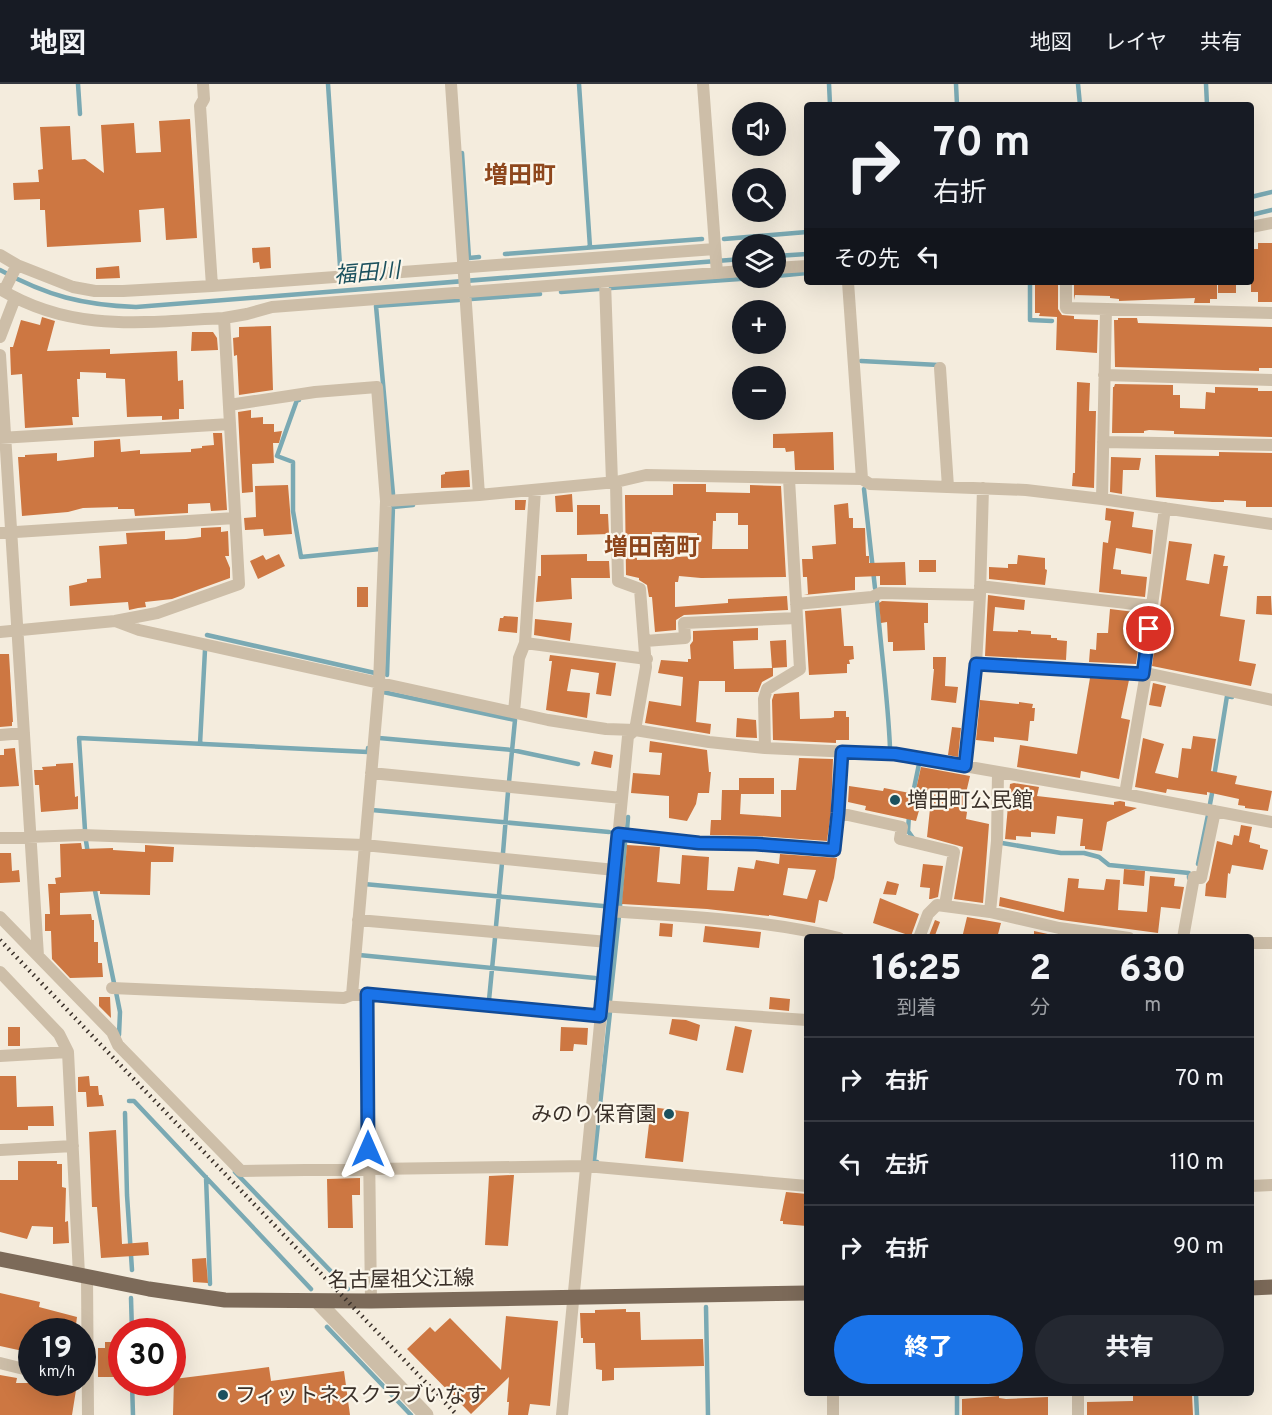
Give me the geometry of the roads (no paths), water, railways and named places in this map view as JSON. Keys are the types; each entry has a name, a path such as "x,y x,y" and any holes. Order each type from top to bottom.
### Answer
{"main road":[{"name":"名古屋祖父江線","path":"0,1259 149,1289 225,1300 371,1301 804,1293"},
{"path":"1254,1288 1272,1287"}],"street":[{"path":"203,84 204,99 200,106 212,286"},
{"path":"452,84 479,495"},
{"path":"703,84 717,270"},
{"path":"1254,226 1272,223"},
{"path":"0,255 15,268 73,287 95,291 464,271 715,251"},
{"path":"786,267 804,266"},
{"path":"15,268 3,289 15,298 59,314 94,321 124,323 224,318 272,307 732,271"},
{"path":"562,1415 627,736 634,730 647,659 640,589 618,581 605,282"},
{"path":"848,285 862,479"},
{"path":"1066,285 1066,308 1272,313"},
{"path":"0,337 15,298"},
{"path":"1102,499 1106,309"},
{"path":"0,632 115,621 157,613 239,585 224,318"},
{"path":"0,355 6,533 17,630 38,956"},
{"path":"940,368 948,487"},
{"path":"1104,375 1272,380"},
{"path":"229,405 315,392 377,387 386,501 379,684 352,995"},
{"path":"3,438 230,424"},
{"path":"1103,442 1272,445"},
{"path":"386,501 535,490 614,482 656,474 862,479 870,484 1026,490 1272,524"},
{"path":"765,748 764,699 767,689 800,669 789,479"},
{"path":"965,766 976,664 983,488"},
{"path":"514,712 519,658 525,643 535,490"},
{"path":"1125,794 1144,673 1165,508"},
{"path":"6,533 236,518"},
{"path":"796,604 872,597 880,593 980,590 1152,606"},
{"path":"645,640 685,638 684,623 797,618"},
{"path":"115,621 139,630 379,684 606,729 634,730 765,748 895,754 1272,822"},
{"path":"525,643 647,659"},
{"path":"976,664 1144,673 1272,700"},
{"path":"0,735 24,733"},
{"path":"618,834 699,843 756,844 834,850 842,752"},
{"path":"990,912 997,841 998,772"},
{"path":"371,773 622,798"},
{"path":"1184,934 1194,877 1201,878 1215,811"},
{"path":"838,813 902,826 900,839 954,852 945,905"},
{"path":"0,838 82,835 364,845 615,870"},
{"path":"920,934 928,914 937,905 945,905 1100,934"},
{"path":"611,911 741,922 823,934"},
{"path":"0,917 112,1032 118,1045 241,1171 586,1166 804,1186"},
{"path":"358,920 608,942"},
{"path":"1254,943 1272,943"},
{"path":"0,972 59,1034 68,1052 84,1318"},
{"path":"112,988 344,998 367,994 601,1011 804,1020"},
{"path":"367,994 371,1301"},
{"path":"0,1056 68,1052"},
{"path":"0,1150 73,1146"},
{"path":"1254,1185 1272,1185"},
{"path":"317,1301 426,1415"},
{"path":"0,1363 18,1368"},
{"path":"86,1396 88,1415"},
{"path":"833,1396 833,1415"},
{"path":"1078,1396 1078,1415"}],"waterway":[{"path":"78,84 80,114"},
{"path":"328,84 340,266"},
{"path":"579,84 590,247"},
{"path":"829,84 830,102"},
{"path":"956,84 957,102"},
{"path":"1078,84 1080,102"},
{"path":"1206,84 1207,102"},
{"path":"462,153 469,258 479,257"},
{"path":"1254,196 1272,192"},
{"name":"福田川","path":"1254,214 1272,210"},
{"path":"724,239 804,232"},
{"path":"505,254 702,239"},
{"name":"福田川","path":"786,255 804,254"},
{"name":"福田川","path":"0,270 66,298 136,307 732,260"},
{"path":"786,275 804,273"},
{"path":"611,288 732,280"},
{"path":"1030,285 1030,320 1052,321"},
{"path":"561,292 599,289"},
{"path":"471,299 540,294"},
{"path":"393,494 376,306 459,300"},
{"path":"861,361 939,365"},
{"path":"299,400 297,400 277,456 293,462 293,511 301,557 380,549"},
{"path":"864,489 875,588"},
{"path":"393,507 413,505"},
{"path":"387,675 393,506"},
{"path":"877,601 890,748"},
{"path":"207,635 375,673"},
{"path":"200,744 205,650"},
{"path":"383,692 515,720 509,782"},
{"path":"1214,777 1227,696 1232,697"},
{"path":"85,830 79,738 368,752 368,748"},
{"path":"379,738 512,750 578,764"},
{"path":"912,798 919,764"},
{"path":"1210,804 1213,788"},
{"path":"503,853 508,792"},
{"path":"372,810 609,832"},
{"path":"909,815 908,831 913,838"},
{"path":"1198,864 1208,815"},
{"path":"627,830 628,817"},
{"path":"86,841 88,854"},
{"path":"1002,843 1061,853 1084,853 1099,857 1109,865 1189,873 1189,878"},
{"path":"620,906 625,844"},
{"path":"496,926 502,863"},
{"path":"364,884 603,906"},
{"path":"94,886 114,983"},
{"path":"610,1001 619,916"},
{"path":"489,1000 495,938"},
{"path":"359,955 595,978"},
{"path":"116,992 120,1012 119,1035"},
{"path":"597,1162 594,1161 610,1012"},
{"path":"129,1101 134,1101 311,1289"},
{"path":"125,1113 132,1270"},
{"path":"235,1172 348,1289"},
{"path":"206,1177 210,1284"},
{"path":"131,1298 132,1318"},
{"path":"706,1307 708,1415"},
{"path":"327,1327 411,1415"},
{"path":"132,1396 133,1415"},
{"path":"957,1396 957,1415"},
{"path":"1196,1396 1197,1415"}],"railway":[{"path":"0,940 457,1415"}],"place":[{"name":"増田町公民館","path":"895,800"},
{"name":"みのり保育園","path":"669,1114"},
{"name":"フィットネスクラブいなす","path":"223,1395"}],"district":[{"name":"増田町","path":"520,175"},
{"name":"増田南町","path":"652,547"}]}
